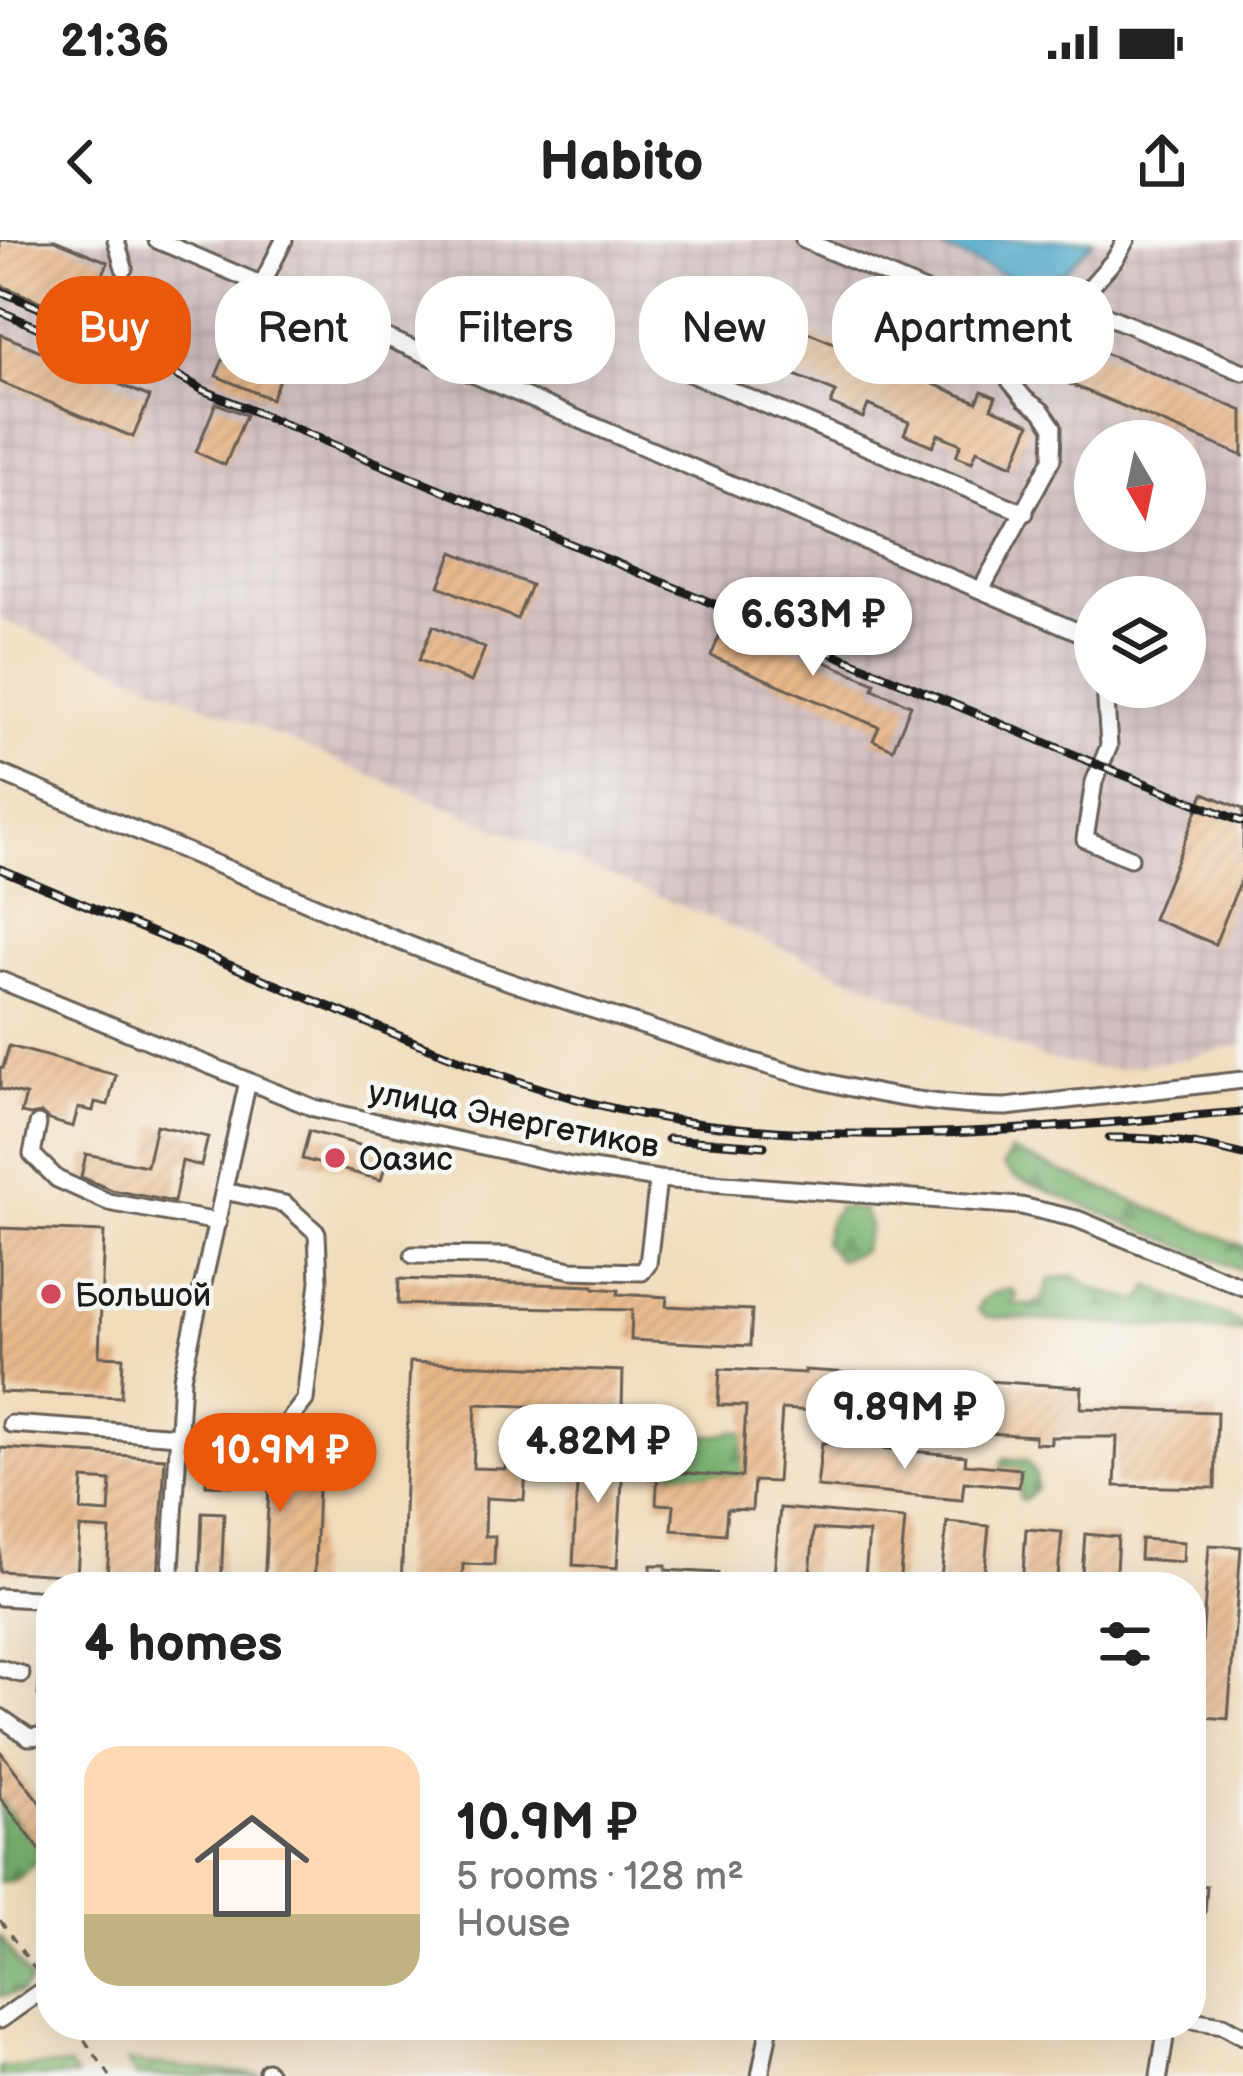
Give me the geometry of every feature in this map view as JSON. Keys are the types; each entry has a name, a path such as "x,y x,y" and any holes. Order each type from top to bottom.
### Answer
{"street":[{"path":"116,240 124,268"},
{"path":"158,240 243,276"},
{"path":"266,276 284,240"},
{"path":"804,240 889,276"},
{"path":"1100,276 1126,240"},
{"path":"1114,319 1243,372"},
{"path":"391,339 1074,629"},
{"path":"716,384 1025,513"},
{"path":"981,590 1052,459 1053,427 1012,384"},
{"path":"1106,708 1109,746 1094,782 1085,839 1130,858"},
{"path":"0,772 380,933 536,991 794,1076 912,1099 1006,1107 1243,1080"},
{"name":"улица Энергетиков","path":"0,980 314,1108 572,1166 658,1179 1022,1206 1077,1219 1243,1287"},
{"path":"171,1572 182,1378 248,1081"},
{"path":"38,1124 32,1154 57,1179 108,1202 218,1222"},
{"path":"413,1255 508,1256 571,1270 642,1272 648,1264 658,1179"},
{"path":"11,1424 255,1438 284,1427 305,1400 319,1281 317,1233 285,1204 224,1191"},
{"path":"0,1598 36,1599"},
{"path":"0,1668 21,1674"},
{"path":"0,1717 28,1736 36,1736"},
{"path":"0,2020 36,1994"},
{"path":"1206,2022 1243,2036"},
{"path":"760,2076 767,2040"},
{"path":"1159,2076 1165,2040"}],"path":[{"path":"0,1919 36,1967"},
{"path":"85,2040 110,2076"}],"shaded area":[{"path":"0,240 1243,240 1243,1044 1119,1068 1045,1059 0,619"}],"green space":[{"path":"1011,1151 1243,1246 1243,1271 1014,1177 1003,1166"},
{"path":"838,1207 864,1210 870,1226 862,1251 839,1260 823,1242"},
{"path":"1072,1275 1095,1289 1140,1302 1150,1286 1232,1319 1243,1325 1243,1332 985,1317 977,1309 986,1296 1011,1289 1017,1296 1013,1304 1030,1305 1042,1300 1049,1280"},
{"path":"745,1432 742,1477 658,1471 655,1454 666,1437"},
{"path":"1004,1458 1027,1460 1036,1475 1037,1488 1024,1501 1020,1499 1020,1469 1000,1467"},
{"path":"0,1798 36,1845 36,1861 17,1880 0,1883"},
{"path":"0,1936 31,1981 20,1993 0,1996"},
{"path":"127,2062 271,2076 136,2076"},
{"path":"69,2066 76,2076 0,2076 0,2068"}],"water":[{"path":"938,240 1094,240 1064,272 1053,276 1007,276 945,250"}],"building":[{"path":"0,240 55,240 108,262 102,276 36,276 36,300 0,285"},
{"path":"808,332 832,342 832,384 933,384 977,402 982,391 996,397 991,408 1030,424 1013,465 977,450 972,462 956,456 961,444 938,434 933,446 904,434 909,422 868,405 863,418 831,404 836,392 808,380"},
{"path":"0,334 36,349 36,384 119,384 150,397 133,437 0,382"},
{"path":"1114,357 1243,411 1243,456 1206,441 1206,420 1156,420 1070,384 1114,384"},
{"path":"235,384 277,384 271,399"},
{"path":"216,403 246,415 225,465 196,452"},
{"path":"453,552 531,585 517,619 439,586"},
{"path":"726,620 875,683 873,689 911,705 893,749 873,740 879,727 711,656"},
{"path":"433,626 485,648 471,682 419,660"},
{"path":"1204,793 1243,809 1243,874 1215,944 1153,919"},
{"path":"9,1046 116,1075 108,1105 95,1102 93,1111 78,1108 73,1127 41,1113 21,1113 26,1095 0,1089 0,1067"},
{"path":"156,1125 208,1137 201,1166 182,1161 174,1202 112,1190 81,1177 86,1154 147,1166"},
{"path":"309,1131 389,1153 381,1180 302,1159"},
{"name":"Большой","path":"0,1228 104,1232 99,1356 123,1357 121,1397 0,1392"},
{"path":"399,1279 594,1286 619,1290 618,1294 667,1297 666,1306 752,1310 750,1346 631,1340 632,1310 398,1304"},
{"path":"410,1362 623,1371 622,1409 581,1407 581,1419 565,1418 565,1408 476,1404 473,1468 505,1469 507,1445 523,1446 524,1500 486,1498 485,1536 495,1536 494,1565 463,1564 463,1572 402,1572"},
{"path":"720,1369 1082,1387 1081,1408 1217,1412 1215,1488 1115,1486 1117,1437 1051,1437 1051,1444 1035,1443 1035,1436 925,1429 925,1418 782,1409 777,1482 754,1481 752,1510 727,1509 725,1534 672,1530 674,1505 656,1504 658,1471 742,1477 746,1406 718,1405"},
{"path":"822,1443 966,1456 965,1464 1021,1469 1019,1487 964,1482 962,1500 817,1487"},
{"path":"579,1444 624,1447 617,1568 573,1565"},
{"path":"0,1448 165,1458 158,1572 107,1572 110,1530 80,1528 77,1572 0,1571","holes":["83,1479 111,1481 109,1513 81,1511"]},
{"path":"207,1458 319,1466 315,1572 265,1572 269,1487 206,1485"},
{"path":"780,1508 905,1519 900,1572 865,1572 869,1533 814,1529 810,1572 774,1572"},
{"path":"202,1512 224,1513 222,1572 200,1572"},
{"path":"947,1522 989,1526 984,1572 942,1572"},
{"path":"1026,1529 1062,1532 1058,1572 1023,1572"},
{"path":"1085,1534 1118,1537 1116,1572 1082,1572"},
{"path":"1141,1539 1184,1542 1183,1562 1140,1559"},
{"path":"1209,1545 1241,1547 1228,1719 1206,1717"},
{"path":"651,1565 666,1565 666,1570 701,1572 651,1572"},
{"path":"0,1751 36,1798 36,1845 0,1798"}],"railway":[{"path":"0,291 108,337 203,390 1243,822"},
{"path":"0,311 36,327"},
{"path":"0,869 444,1054 523,1083 645,1115 719,1126 868,1134 1019,1129 1243,1112"},
{"path":"1109,1138 1177,1142 1243,1155"},
{"path":"668,1139 764,1146"}],"place":[{"name":"Оазис","path":"335,1158"},
{"name":"Большой","path":"51,1294"}]}
